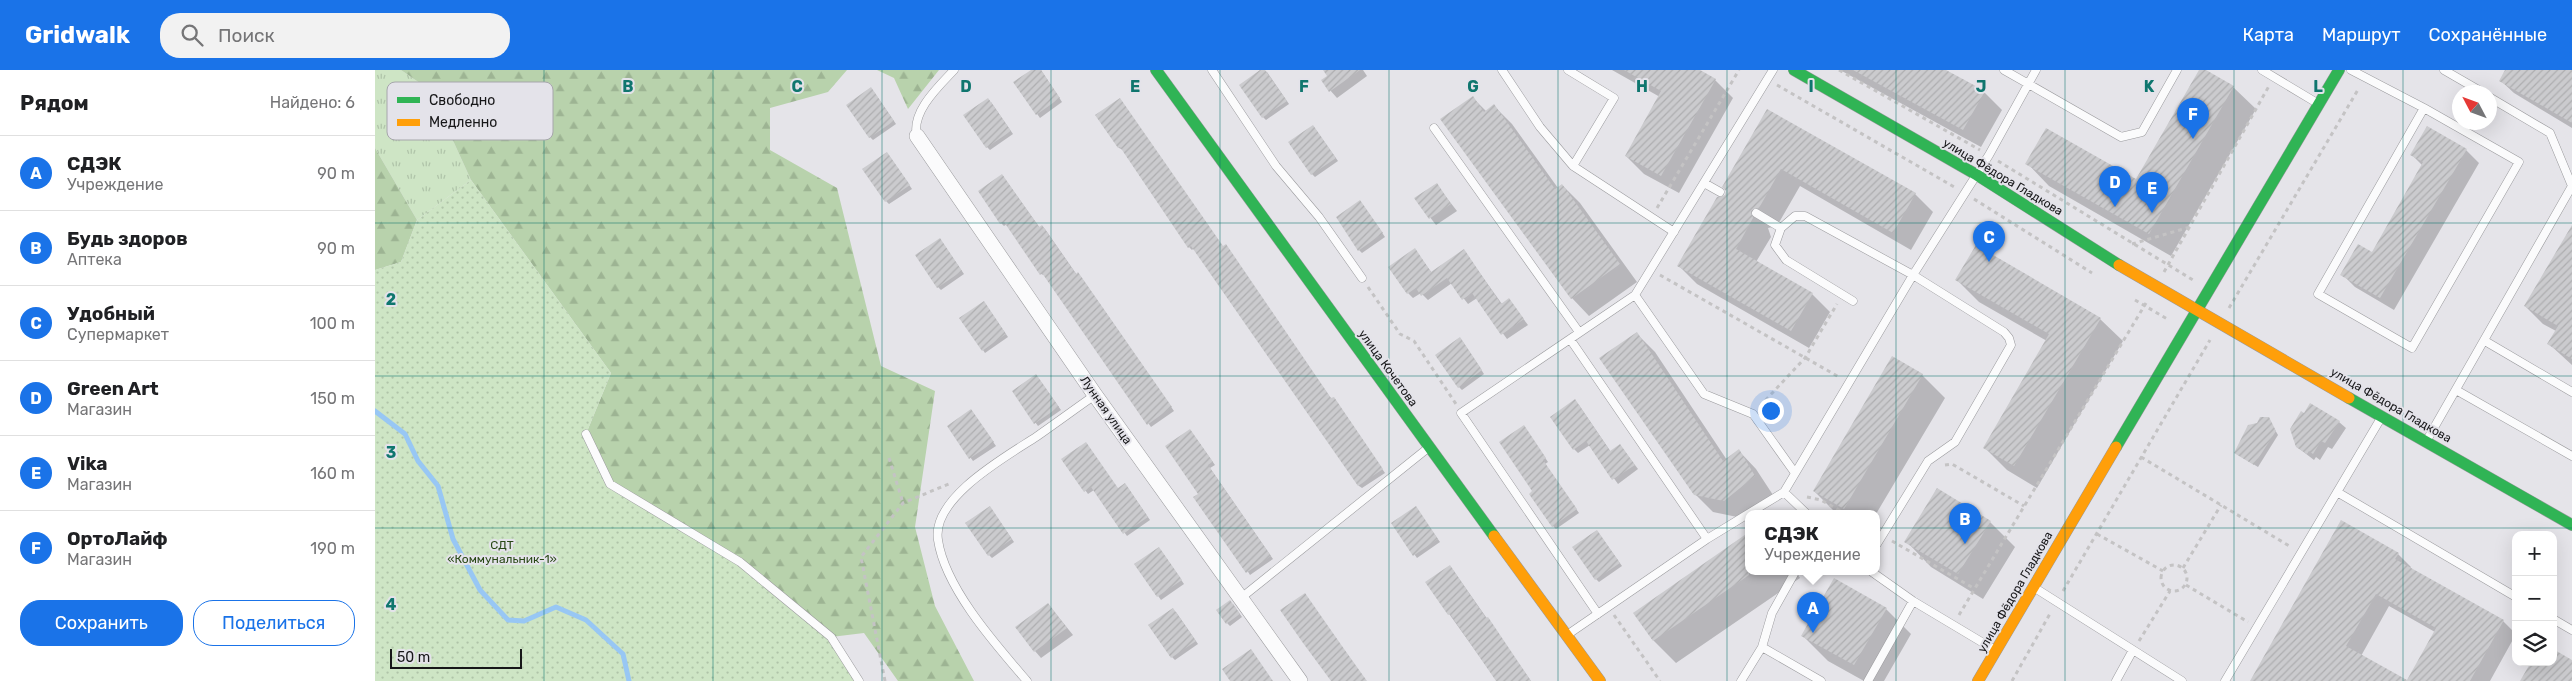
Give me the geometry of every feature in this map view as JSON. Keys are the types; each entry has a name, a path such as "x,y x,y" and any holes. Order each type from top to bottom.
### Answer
{"street":[{"name":"улица Кочетова","path":"1157,70 1429,448 1600,681"},
{"name":"улица Фёдора Гладкова","path":"1794,70 1977,175 2156,287 2572,525"},
{"name":"улица Фёдора Гладкова","path":"1978,681 2339,70"},
{"name":"Лунная улица","path":"917,136 1095,395 1300,681"}],"lane":[{"path":"917,136 915,127 920,113 932,94 954,70"},
{"path":"1212,70 1276,166 1319,217 1362,278"},
{"path":"1502,70 1540,127 1573,166 1674,232"},
{"path":"1567,70 1614,98 1573,166"},
{"path":"1598,614 1461,412 1635,295 1773,70"},
{"path":"2005,70 2121,137 2142,132 2177,70"},
{"path":"1755,510 1784,492 1913,275 1989,155 2036,70"},
{"path":"2262,70 2318,104"},
{"path":"2351,70 2424,108 2519,162 2412,348 2317,294 2424,108"},
{"path":"2444,70 2470,85"},
{"path":"2426,441 2485,341 2572,186 2550,133 2497,102"},
{"path":"1433,128 1579,332"},
{"path":"1704,183 1720,192"},
{"path":"1756,213 1781,228"},
{"path":"1853,301 1786,260 1775,245 1781,228 1795,216 1805,216 1913,275 2004,332 2009,338 2011,345 1955,442 1928,461 1880,539"},
{"path":"1635,295 1704,394 1753,414 1795,473"},
{"path":"1570,339 1707,539"},
{"path":"2485,341 2572,392"},
{"path":"2456,390 2572,456"},
{"path":"1027,681 973,616 945,564 937,539 941,519 956,497 987,468 1095,395"},
{"path":"2225,681 2383,416"},
{"path":"585,434 610,484 740,562 831,637 859,681"},
{"path":"1241,598 1429,448"},
{"path":"1784,492 1803,510"},
{"path":"2337,492 2512,595"},
{"path":"1567,635 1707,539 1745,516"},
{"path":"1741,681 1762,647 1772,613 1793,575"},
{"path":"1876,575 1913,602 1996,650"},
{"path":"2033,587 2182,681"},
{"path":"1867,681 1913,602"},
{"path":"2556,621 2572,630"},
{"path":"1762,647 1821,681"},
{"path":"2116,681 2133,650"}],"path":[{"path":"1652,217 1739,70"},
{"path":"1839,70 1989,155 2131,244 2193,280"},
{"path":"1953,625 2156,287 2274,77"},
{"path":"2229,308 2365,78"},
{"path":"2131,244 2190,227"},
{"path":"1651,269 1849,383"},
{"path":"1362,278 1400,334 1414,341 1461,412"},
{"path":"1753,414 1805,358 1842,295"},
{"path":"2011,681 2212,337"},
{"path":"2141,457 2301,553"},
{"path":"889,458 903,503"},
{"path":"1928,461 1940,466 1952,464 2024,506"},
{"path":"885,681 861,557 903,503 953,482"},
{"path":"1784,492 1821,500 1839,510"},
{"path":"2183,568 2221,505"},
{"path":"2097,534 2163,571"},
{"path":"1882,535 1975,589"},
{"path":"2175,564 2183,568 2188,576 2186,585 2179,591 2170,591 2162,584 2163,571 2175,564"},
{"path":"2186,585 2257,627"},
{"path":"2133,650 2170,591"},
{"path":"1608,607 1660,681"}],"green space":[{"path":"375,70 401,70 418,82 387,82 387,140 453,140 471,180 417,220 375,148"},
{"path":"401,70 847,70 828,92 770,108 770,150 837,188 881,366 935,391 915,527 935,606 974,681 898,681 864,633 831,637 610,484 586,434 611,373 471,180 453,140 553,140 553,82 418,82"},
{"path":"877,70 939,70 908,109 894,78"},
{"path":"375,148 417,220 401,262 375,270"},
{"name":"СДТ «Коммунальник-1»","path":"471,180 611,373 586,434 610,484 740,562 831,637 859,681 375,681 375,270 401,262 417,220"}],"building":[{"path":"1031,70 1041,70 1060,98 1036,115 1013,82"},
{"path":"1260,70 1265,70 1287,101 1262,118 1239,85"},
{"path":"1323,70 1360,70 1329,92 1321,80 1327,76"},
{"path":"1624,70 1700,70 1716,79 1661,176 1625,156 1661,91"},
{"path":"1853,70 1946,70 1985,91 1963,130"},
{"path":"2199,70 2206,70 2234,86 2149,234 2025,164 2046,128 2136,179"},
{"path":"2505,70 2572,70 2572,123 2499,81"},
{"path":"871,87 894,121 869,138 846,105"},
{"path":"1473,96 1484,112 1494,104 1555,189 1562,184 1620,264 1571,299 1440,119"},
{"path":"988,98 1011,131 986,148 963,115"},
{"path":"1120,98 1223,246 1226,244 1331,398 1334,397 1383,469 1358,486 1191,246 1188,248 1120,147 1118,148 1095,115"},
{"path":"1767,109 1916,193 1893,233 1781,169 1759,208 1751,211 1753,218 1736,249 1813,293 1791,331 1677,266 1717,197 1725,195 1726,191 1722,187"},
{"path":"1313,125 1336,158 1311,175 1288,142"},
{"path":"2427,126 2467,149 2380,298 2340,275 2358,244 2372,252 2423,162 2410,155"},
{"path":"887,152 910,185 885,202 862,169"},
{"path":"1002,174 1039,227 1042,225 1076,274 1078,272 1172,407 1147,425 1042,273 1040,275 1004,222 1000,224 978,191"},
{"path":"1437,183 1451,204 1429,219 1414,198"},
{"path":"1360,200 1383,233 1358,251 1336,217"},
{"path":"2572,225 2572,359 2547,344 2558,326 2524,306"},
{"path":"940,238 962,271 937,288 915,255"},
{"path":"1976,245 2101,318 2014,466 1983,448 2049,334 1955,280"},
{"path":"1415,248 1431,272 1464,249 1501,304 1509,298 1524,319 1501,335 1472,293 1462,300 1447,278 1421,296 1416,288 1407,294 1388,267"},
{"path":"984,301 1006,334 982,351 959,318"},
{"path":"1637,332 1723,461 1739,449 1755,476 1724,501 1694,495 1599,358"},
{"path":"1460,337 1482,370 1458,388 1435,355"},
{"path":"1892,356 1923,374 1844,509 1813,491"},
{"path":"1036,374 1059,407 1034,424 1012,391"},
{"path":"1575,399 1610,451 1620,444 1635,465 1612,480 1586,441 1573,450 1550,417"},
{"path":"2310,403 2340,421 2325,443 2321,441 2313,454 2309,451 2307,454 2296,447 2290,429 2301,411 2304,413"},
{"path":"971,409 994,442 969,459 947,426"},
{"path":"2260,417 2269,417 2276,431 2254,465 2234,453 2248,425 2257,423"},
{"path":"1524,425 1546,458 1543,460 1577,509 1552,527 1529,494 1532,491 1499,442"},
{"path":"1190,429 1213,462 1208,465 1271,556 1246,573 1193,497 1198,494 1165,446"},
{"path":"1086,442 1118,488 1125,483 1148,517 1123,534 1091,487 1084,492 1061,459"},
{"path":"1937,488 1991,521 1958,574 1904,542"},
{"path":"990,506 1012,539 988,556 965,523"},
{"path":"1416,506 1438,539 1413,556 1391,523"},
{"path":"2341,520 2399,553 2395,559 2504,620 2470,681 2250,681","holes":["2376,594 2436,628 2407,680 2346,646"]},
{"path":"1597,530 1620,563 1595,580 1572,547"},
{"path":"1745,535 1745,575 1749,575 1653,641 1633,613"},
{"path":"1159,547 1182,580 1157,597 1134,564"},
{"path":"1450,565 1531,681 1496,681 1450,614 1448,615 1425,582"},
{"path":"1834,578 1887,608 1854,665 1801,636"},
{"path":"1305,593 1367,681 1331,681 1303,643 1280,610"},
{"path":"1230,600 1240,614 1226,624 1216,610"},
{"path":"1048,603 1067,628 1034,652 1015,627"},
{"path":"1173,608 1196,641 1171,658 1148,625"},
{"path":"1251,649 1273,681 1230,681 1222,669"},
{"path":"2557,651 2572,660 2572,681 2520,681 2529,666 2557,666"}],"waterway":[{"path":"375,411 405,434 418,461 438,486 453,539 480,590 508,620 524,621 556,607 586,620 623,654 629,681"}],"traffic: fast":[{"path":"1156,70 1494,536"},
{"path":"1794,70 1977,175 2119,265"},
{"path":"2116,447 2339,70"},
{"path":"2349,398 2572,525"}],"traffic: slow":[{"path":"2119,265 2349,398"},
{"path":"1978,681 2116,447"},
{"path":"1494,536 1600,681"}],"place":[{"name":"ОртоЛайф","path":"2193,139"},
{"name":"Green Art","path":"2115,207"},
{"name":"Vika","path":"2152,213"},
{"name":"Удобный","path":"1989,262"},
{"name":"Будь здоров","path":"1965,544"},
{"name":"СДЭК","path":"1813,633"}]}
